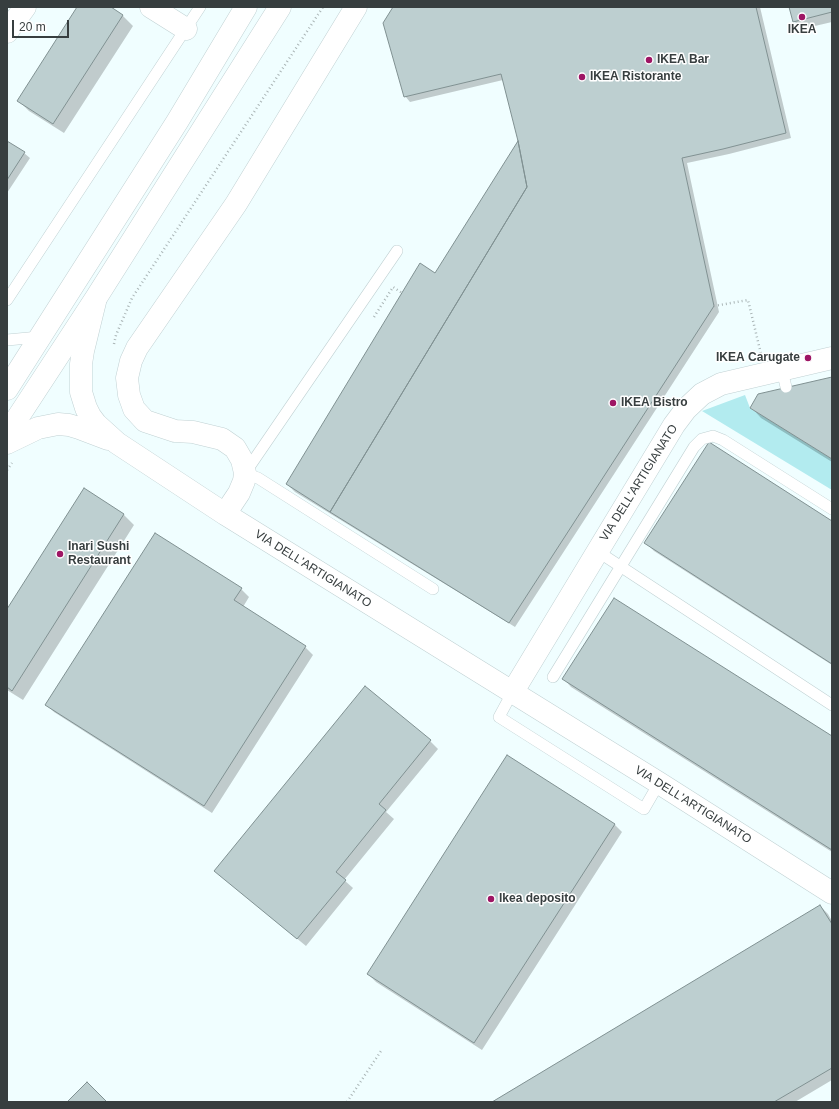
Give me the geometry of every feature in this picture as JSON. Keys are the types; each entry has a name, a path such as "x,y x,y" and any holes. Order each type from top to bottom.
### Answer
{"street":[{"path":"7,32 25,7"},
{"path":"151,7 186,29"},
{"path":"7,389 177,122 246,7"},
{"path":"7,434 96,298 280,7"},
{"path":"258,44 286,7"},
{"path":"225,514 239,493 244,481 242,460 235,448 222,439 193,432 176,431 145,421 134,408 129,395 127,378 131,361 137,348 236,204 356,7"},
{"name":"VIA DELL'ARTIGIANATO","path":"96,298 83,351 81,392 90,416 96,424 117,443 225,514 659,783 832,893"},
{"name":"VIA DELL'ARTIGIANATO","path":"512,693 674,426 686,409 702,394 721,384 778,377 832,358"},
{"name":"VIA DELL'ARTIGIANATO","path":"7,443 38,428 58,424 69,425 89,431 117,443"}],"lane":[{"path":"7,300 200,7"},
{"path":"397,251 244,473 258,478 433,589"},
{"path":"7,340 40,337"},
{"path":"553,677 694,447 702,439 714,436 723,440 832,509"},
{"path":"597,552 832,705"},
{"path":"512,693 499,717 644,809 659,783"}],"path":[{"path":"113,350 116,335 132,298 323,7"},
{"path":"374,317 393,287 402,293"},
{"path":"714,306 748,300 778,377"},
{"path":"347,1102 381,1051"}],"shaded area":[{"path":"745,395 750,408 832,459 832,490 702,411"}],"building":[{"path":"77,7 111,7 123,15 53,124 17,101"},
{"path":"393,7 756,7 786,133 682,158 714,306 509,623 330,512 527,187 518,141 501,74 404,97 383,23"},
{"name":"IKEA","path":"789,7 832,7 832,12 793,22"},
{"path":"7,141 25,152 7,180"},
{"path":"518,141 527,187 330,512 286,484 420,263 435,273"},
{"path":"832,377 832,459 750,408 758,394"},
{"path":"709,442 832,521 832,664 644,543"},
{"path":"84,488 124,514 12,691 7,687 7,609"},
{"path":"155,533 242,588 234,600 306,646 204,806 45,705"},
{"path":"614,598 832,736 832,850 562,679"},
{"path":"365,686 431,740 379,804 386,810 336,872 346,880 297,939 214,871"},
{"name":"Ikea deposito","path":"507,755 615,824 474,1043 367,974"},
{"path":"820,905 832,924 832,1068 774,1102 492,1102"},
{"path":"87,1082 107,1102 67,1102"}],"place":[{"name":"IKEA","path":"802,17"},
{"name":"IKEA Bar","path":"649,60"},
{"name":"IKEA Ristorante","path":"582,77"},
{"name":"IKEA Carugate","path":"808,358"},
{"name":"IKEA Bistro","path":"613,403"},
{"name":"Inari Sushi Restaurant","path":"60,554"},
{"name":"Ikea deposito","path":"491,899"}]}
